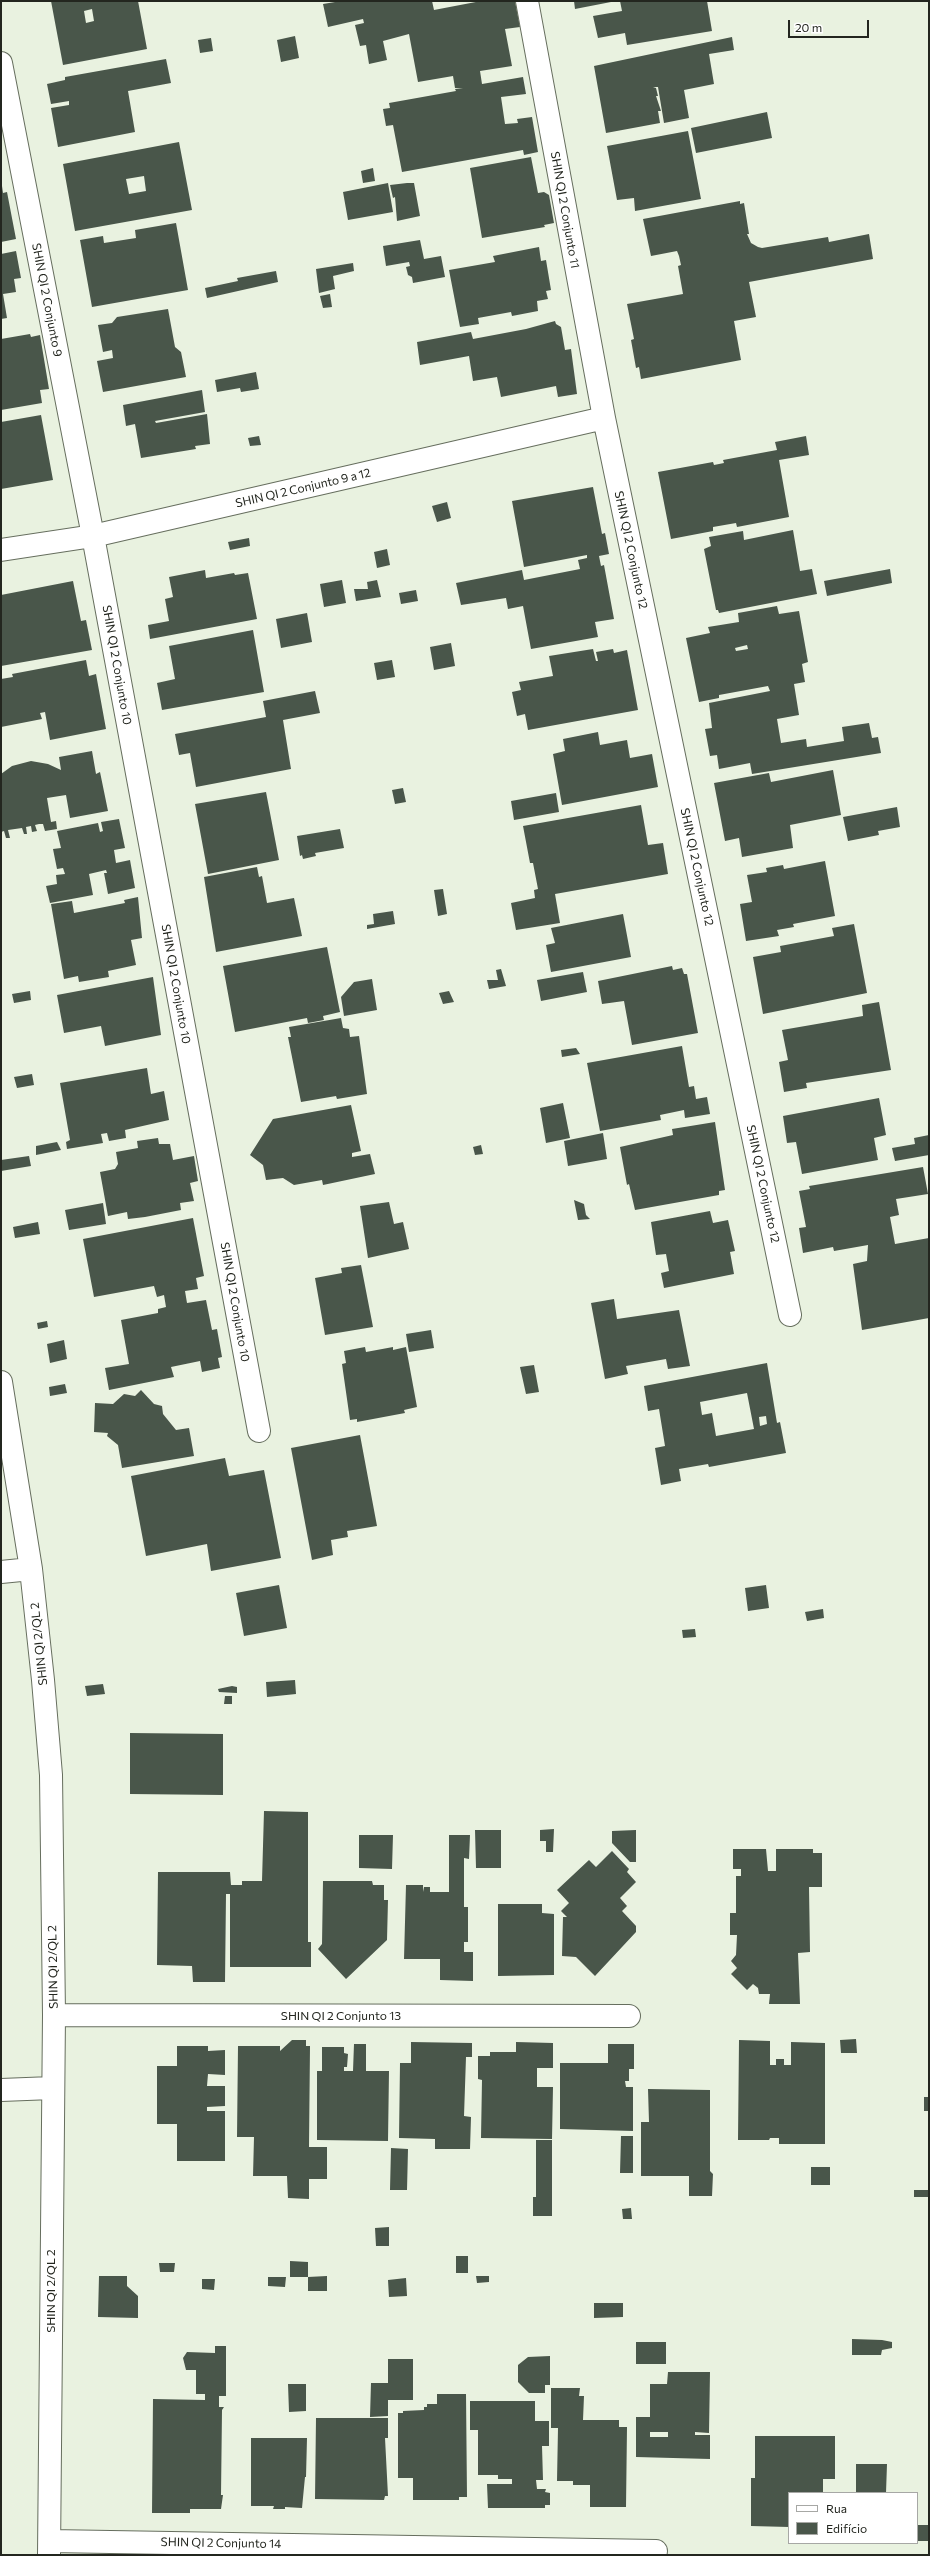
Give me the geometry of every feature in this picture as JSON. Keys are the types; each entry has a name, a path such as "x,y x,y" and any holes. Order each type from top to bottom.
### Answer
{"street":[{"name":"SHIN QI 2 Conjunto 11","path":"527,1 604,418"},
{"name":"SHIN QI 2 Conjunto 9","path":"1,63 93,536"},
{"name":"SHIN QI 2 Conjunto 9 a 12","path":"1,550 93,536 604,418"},
{"name":"SHIN QI 2 Conjunto 12","path":"604,418 790,1315"},
{"name":"SHIN QI 2 Conjunto 10","path":"93,536 259,1432"},
{"name":"SHIN QI 2/QL 2","path":"1,1382 31,1569 44,1680 50,1775 54,2015 52,2088 50,2548"},
{"path":"1,1572 31,1569"},
{"name":"SHIN QI 2 Conjunto 13","path":"54,2015 629,2016"},
{"path":"1,2090 52,2088"},
{"name":"SHIN QI 2 Conjunto 14","path":"50,2548 656,2551"}],"building":[{"path":"51,1 138,1 147,49 63,65","holes":["92,9 94,21 86,23 84,11"]},
{"path":"341,1 432,1 434,10 481,1 515,1 520,27 505,29 512,66 480,71 482,84 523,77 526,94 501,97 505,124 518,123 517,119 532,117 538,152 524,155 523,150 402,172 393,125 386,126 383,109 390,108 389,103 456,91 455,89 463,88 455,88 453,76 418,82 409,34 383,41 387,60 369,64 366,45 360,46 355,25 364,23 363,19 328,27 323,4"},
{"path":"574,1 611,1 611,2 575,9"},
{"path":"620,1 707,1 712,31 627,45 625,33 598,38 593,16 622,11"},
{"path":"295,36 299,58 281,62 277,40"},
{"path":"732,37 734,50 709,54 714,84 684,90 689,118 664,123 658,87 653,87 656,88 658,96 656,96 661,111 658,111 660,123 606,133 594,66"},
{"path":"211,38 213,51 200,53 198,40"},
{"path":"166,59 171,83 128,91 135,132 58,147 51,108 69,105 69,101 51,104 47,84 65,80 65,77"},
{"path":"767,112 772,138 696,153 691,128"},
{"path":"688,131 701,199 635,211 634,198 617,200 607,146"},
{"path":"179,142 192,210 75,231 63,164","holes":["144,176 146,191 129,194 126,179"]},
{"path":"531,157 538,193 544,192 549,195 554,223 544,225 545,227 482,238 470,168"},
{"path":"373,168 375,181 363,183 361,171"},
{"path":"388,183 393,212 348,220 343,192"},
{"path":"414,183 420,216 397,221 395,197 393,198 390,185"},
{"path":"2,186 3,193 7,192 16,239 1,242"},
{"path":"740,201 740,204 744,203 749,234 747,234 751,243 758,247 762,248 828,237 829,242 869,234 873,259 749,282 756,317 734,321 741,360 641,379 639,367 636,368 631,340 634,339 627,304 683,294 678,266 681,265 677,251 651,256 643,219"},
{"path":"176,223 188,290 92,307 80,240 103,236 104,243 136,238 135,230"},
{"path":"420,240 424,259 441,256 445,277 413,283 412,277 408,275 406,267 410,266 409,262 386,266 383,246"},
{"path":"539,247 541,261 546,260 551,290 546,291 548,299 537,301 538,311 512,316 511,312 478,318 479,324 460,327 449,270 495,262 493,256"},
{"path":"16,251 21,278 14,279 16,292 3,294 7,318 1,319 1,254"},
{"path":"353,263 354,271 333,276 335,289 319,293 316,269"},
{"path":"276,271 278,282 207,298 205,288 238,281 237,278"},
{"path":"330,294 332,307 323,308 320,296"},
{"path":"168,309 175,347 181,352 186,377 103,392 97,361 113,358 112,350 103,352 98,325 112,323 117,317"},
{"path":"555,321 556,324 561,327 565,350 571,349 577,394 558,397 556,386 501,397 497,377 473,381 469,356 420,365 417,342 471,332 473,339 526,329"},
{"path":"30,334 31,337 40,335 49,389 40,390 42,403 1,410 1,339"},
{"path":"256,372 259,389 241,392 240,388 217,392 215,380"},
{"path":"202,390 205,412 155,421 156,423 207,414 210,444 195,446 196,449 141,458 135,424 126,426 123,405"},
{"path":"41,415 53,480 1,489 1,422"},
{"path":"259,436 261,445 250,446 248,438"},
{"path":"806,436 809,455 779,460 789,517 737,527 736,523 713,527 713,531 671,539 658,472 713,462 714,465 724,463 723,460 777,450 775,442"},
{"path":"593,487 602,534 605,533 609,554 599,556 601,566 604,565 614,619 595,622 598,637 531,649 523,606 508,609 506,598 461,605 456,583 522,570 524,580 580,569 578,560 587,558 587,555 524,567 512,501"},
{"path":"447,502 451,518 437,522 432,506"},
{"path":"793,530 800,571 812,569 817,594 719,613 718,610 716,610 704,549 711,546 709,537 743,531 744,540"},
{"path":"249,538 250,546 230,550 228,542"},
{"path":"387,549 390,565 377,568 374,552"},
{"path":"890,569 892,583 827,596 824,581"},
{"path":"205,570 206,578 234,573 235,575 248,573 257,619 150,639 148,625 169,621 165,599 173,597 169,577"},
{"path":"342,580 346,603 324,607 320,584"},
{"path":"377,580 381,597 356,601 354,589 368,589 367,582"},
{"path":"73,581 81,621 86,620 92,650 1,666 1,595"},
{"path":"416,590 418,601 401,604 399,593"},
{"path":"777,606 779,614 799,611 808,662 802,664 805,682 794,684 799,715 777,719 781,743 806,739 807,747 844,741 842,727 869,723 872,738 878,737 881,753 752,774 750,763 719,769 717,755 710,756 705,729 712,728 709,703 770,691 768,686 719,695 719,698 699,702 686,638 710,633 708,627 739,622 738,613","holes":["747,645 748,649 736,651 735,648"]},
{"path":"307,613 312,642 281,648 276,619"},
{"path":"253,630 264,692 162,710 157,683 175,679 169,646"},
{"path":"451,643 455,666 434,670 430,647"},
{"path":"593,649 596,661 598,661 596,652 613,649 614,653 627,650 638,710 528,730 525,714 517,716 512,692 521,690 519,682 553,676 549,656"},
{"path":"86,660 89,676 96,674 106,729 50,740 45,712 40,713 42,719 1,727 1,679 13,677 12,674"},
{"path":"392,660 395,677 377,680 374,663"},
{"path":"315,691 320,713 283,720 291,769 196,787 190,753 179,755 175,734 266,717 263,701"},
{"path":"598,732 600,745 627,740 630,758 652,754 658,787 562,805 553,754 565,751 563,739"},
{"path":"92,751 96,774 100,772 108,811 70,818 66,795 47,798 51,822 56,821 57,829 45,831 43,824 39,824 35,825 37,831 32,832 31,826 26,827 27,834 24,834 22,828 8,830 10,838 6,838 4,831 1,832 1,774 12,766 31,761 48,764 61,770 59,757"},
{"path":"833,770 841,815 790,825 793,848 742,857 739,838 725,841 714,783 769,773 771,782"},
{"path":"403,788 406,802 395,804 392,790"},
{"path":"266,792 279,860 208,874 195,804"},
{"path":"556,793 559,812 514,820 511,801"},
{"path":"641,805 648,845 663,843 668,874 555,894 560,923 516,930 511,903 535,898 534,890 538,889 533,863 530,863 523,826"},
{"path":"897,807 900,827 878,831 879,835 848,841 843,817"},
{"path":"119,819 125,848 114,850 116,863 130,860 135,888 108,894 104,873 107,873 106,870 89,874 93,895 50,903 46,886 57,884 56,875 65,874 63,868 57,869 53,849 61,848 57,831 98,823 100,832 103,831 101,822"},
{"path":"340,829 344,848 315,853 316,856 303,859 302,855 300,856 297,836"},
{"path":"825,861 835,916 793,924 794,927 777,930 779,936 746,941 740,904 752,902 747,875 767,872 766,868 783,865 784,869"},
{"path":"257,867 259,877 262,876 267,903 294,898 302,936 216,952 204,877"},
{"path":"443,889 447,914 438,916 434,890"},
{"path":"138,897 142,938 131,940 136,965 108,971 109,977 79,982 78,976 64,979 51,904 72,901 74,913 125,903 124,900"},
{"path":"393,911 395,924 367,929 367,925 374,924 373,914"},
{"path":"623,914 631,957 551,972 546,945 555,943 551,928"},
{"path":"854,924 867,993 763,1014 753,957 781,952 780,946 834,936 832,928"},
{"path":"327,947 340,1012 323,1016 324,1020 308,1023 307,1018 235,1032 223,966"},
{"path":"672,966 673,970 682,968 684,974 687,974 698,1033 632,1045 624,1001 602,1004 598,981"},
{"path":"501,969 506,986 489,989 487,980 498,980 496,970"},
{"path":"583,972 587,992 541,1001 537,980"},
{"path":"153,977 161,1035 105,1046 101,1026 64,1033 57,995"},
{"path":"372,979 377,1010 344,1016 341,997 354,982"},
{"path":"30,991 31,1000 14,1003 12,994"},
{"path":"449,991 454,1002 443,1004 439,993"},
{"path":"879,1002 891,1070 806,1083 807,1088 784,1092 779,1062 788,1060 782,1030 863,1016 862,1005"},
{"path":"341,1018 343,1028 349,1029 350,1037 359,1036 367,1094 337,1099 336,1096 301,1102 288,1037 291,1037 289,1027"},
{"path":"682,1046 689,1087 694,1086 696,1099 707,1097 710,1114 685,1118 684,1110 660,1115 661,1120 600,1131 587,1063"},
{"path":"576,1048 580,1054 562,1057 561,1050"},
{"path":"147,1068 151,1094 164,1091 169,1120 125,1130 126,1138 109,1141 107,1133 101,1134 103,1143 67,1149 66,1142 70,1140 60,1083"},
{"path":"32,1074 34,1085 17,1088 14,1077"},
{"path":"879,1098 886,1135 874,1138 878,1160 802,1174 796,1142 787,1143 783,1116"},
{"path":"563,1103 570,1138 546,1143 540,1108"},
{"path":"351,1105 361,1151 352,1153 352,1157 370,1154 375,1174 323,1185 322,1180 294,1185 283,1178 266,1180 263,1165 250,1155 273,1119"},
{"path":"715,1122 725,1190 719,1191 719,1195 635,1210 629,1184 627,1185 620,1147 673,1135 672,1129"},
{"path":"603,1133 607,1159 568,1166 564,1141"},
{"path":"929,1135 929,1155 895,1161 892,1148 915,1144 914,1138"},
{"path":"158,1138 159,1144 170,1144 173,1160 194,1156 198,1181 190,1183 194,1201 180,1203 181,1210 145,1217 128,1219 127,1212 108,1216 100,1172 115,1169 118,1164 116,1152 138,1148 137,1141"},
{"path":"57,1142 61,1150 36,1155 36,1146"},
{"path":"481,1145 483,1154 475,1155 473,1147"},
{"path":"29,1156 31,1166 1,1171 1,1160"},
{"path":"923,1167 928,1194 896,1199 899,1215 890,1217 895,1244 929,1238 929,1318 862,1330 853,1264 867,1261 868,1245 834,1251 833,1247 803,1253 799,1228 806,1227 799,1191 810,1189 809,1186"},
{"path":"574,1200 584,1204 586,1215 590,1219 578,1220"},
{"path":"389,1202 394,1224 403,1222 409,1249 368,1258 360,1206"},
{"path":"103,1203 106,1224 69,1230 65,1210"},
{"path":"710,1211 713,1223 728,1220 735,1251 730,1252 734,1274 664,1288 661,1273 669,1271 666,1254 656,1255 651,1222"},
{"path":"193,1218 204,1276 196,1278 198,1289 185,1291 187,1303 206,1300 212,1330 217,1329 222,1357 218,1358 220,1368 202,1372 200,1361 171,1367 174,1377 109,1390 105,1368 129,1364 121,1320 158,1313 158,1309 166,1307 164,1295 157,1297 154,1286 94,1297 83,1239"},
{"path":"38,1222 40,1234 15,1238 13,1227"},
{"path":"361,1265 373,1327 325,1335 315,1278 342,1273 341,1268"},
{"path":"614,1299 617,1319 679,1310 690,1366 668,1369 666,1359 626,1366 628,1374 605,1379 591,1303"},
{"path":"47,1321 48,1327 38,1329 37,1323"},
{"path":"431,1330 434,1348 409,1352 406,1334"},
{"path":"64,1340 67,1359 50,1363 47,1344"},
{"path":"365,1347 366,1352 393,1347 393,1350 406,1347 417,1407 404,1410 405,1413 357,1422 357,1419 350,1420 342,1364 346,1363 344,1351"},
{"path":"767,1363 777,1423 780,1422 786,1453 709,1467 708,1464 679,1469 681,1481 661,1485 655,1448 665,1446 659,1409 648,1411 644,1386","holes":["747,1393 754,1429 716,1436 712,1413 702,1415 700,1402","766,1416 767,1424 760,1426 759,1417"]},
{"path":"534,1365 539,1392 526,1394 520,1367"},
{"path":"65,1384 67,1393 50,1396 49,1387"},
{"path":"141,1390 154,1404 162,1406 163,1414 176,1430 189,1428 194,1456 122,1468 118,1445 107,1436 108,1433 94,1432 95,1403 113,1404 124,1394 135,1396"},
{"path":"360,1435 377,1526 347,1531 348,1537 331,1540 333,1555 312,1560 291,1448"},
{"path":"225,1458 229,1476 264,1470 281,1558 211,1571 207,1544 146,1556 131,1476"},
{"path":"279,1585 287,1628 244,1636 236,1593"},
{"path":"766,1585 769,1608 748,1611 745,1588"},
{"path":"823,1609 824,1618 807,1621 805,1612"},
{"path":"695,1629 696,1637 683,1638 682,1630"},
{"path":"295,1680 296,1694 267,1697 266,1682"},
{"path":"103,1684 105,1694 87,1696 85,1686"},
{"path":"232,1686 237,1687 237,1693 219,1692 218,1689"},
{"path":"225,1696 232,1696 232,1704 224,1704"},
{"path":"130,1733 223,1734 223,1795 130,1794"},
{"path":"264,1811 308,1812 308,1942 311,1942 311,1967 230,1967 230,1894 226,1894 225,1982 193,1982 192,1966 157,1965 158,1872 230,1872 231,1885 242,1885 242,1881 262,1881"},
{"path":"554,1829 553,1852 546,1852 546,1841 540,1841 540,1830"},
{"path":"475,1830 501,1830 501,1868 476,1868"},
{"path":"636,1830 636,1862 630,1862 612,1843 612,1831"},
{"path":"359,1835 393,1835 392,1869 359,1868"},
{"path":"449,1835 470,1835 469,1859 464,1858 464,1907 468,1907 468,1942 464,1942 464,1952 473,1952 473,1981 440,1980 440,1959 404,1959 406,1885 423,1885 423,1892 424,1887 430,1887 430,1892 449,1892"},
{"path":"733,1849 766,1849 768,1871 776,1871 776,1849 813,1849 813,1853 822,1853 822,1887 809,1887 810,1952 798,1953 800,2004 769,2004 770,1994 759,1994 758,1988 753,1984 747,1990 731,1974 737,1968 731,1961 736,1955 737,1935 730,1935 730,1913 736,1913 736,1876 741,1876 741,1869 733,1869"},
{"path":"612,1851 629,1869 627,1872 636,1882 620,1898 627,1906 622,1911 636,1926 636,1932 595,1976 576,1957 562,1956 563,1917 567,1917 561,1911 569,1903 557,1890 589,1860 596,1867"},
{"path":"323,1881 372,1881 373,1885 384,1885 384,1900 388,1900 387,1940 346,1979 318,1949 322,1944"},
{"path":"498,1904 542,1904 542,1913 554,1914 554,1975 498,1976"},
{"path":"856,2039 857,2053 841,2053 840,2040"},
{"path":"292,2040 306,2040 306,2046 310,2046 309,2147 327,2147 327,2179 309,2179 309,2199 288,2198 287,2176 253,2176 254,2137 237,2137 238,2046 280,2046 280,2051"},
{"path":"739,2040 770,2041 770,2065 776,2065 776,2059 784,2059 784,2065 791,2065 791,2042 825,2043 825,2144 779,2144 779,2138 770,2138 769,2140 738,2140"},
{"path":"411,2042 472,2043 472,2057 466,2057 464,2116 471,2117 470,2149 435,2149 435,2139 399,2138 400,2063 411,2063"},
{"path":"516,2042 553,2043 553,2068 537,2068 537,2087 553,2087 552,2139 481,2138 482,2080 478,2079 478,2056 490,2056 490,2052 516,2052"},
{"path":"354,2044 366,2044 366,2071 389,2071 388,2141 317,2140 317,2071 322,2071 322,2047 344,2047 344,2053 348,2054 347,2067 344,2067 344,2071 353,2071"},
{"path":"608,2044 634,2044 634,2069 629,2069 629,2081 625,2081 626,2087 633,2087 633,2131 560,2129 560,2063 608,2063"},
{"path":"177,2046 208,2046 208,2051 225,2050 225,2075 208,2074 207,2086 225,2086 225,2106 207,2107 207,2111 225,2111 225,2161 177,2161 177,2124 157,2124 157,2066 177,2066"},
{"path":"648,2089 710,2090 710,2171 713,2174 712,2196 689,2196 689,2176 641,2176 641,2122 649,2122"},
{"path":"924,2097 929,2097 929,2111 924,2111"},
{"path":"621,2136 633,2136 633,2173 620,2173"},
{"path":"536,2140 552,2140 552,2216 533,2216 533,2197 536,2197"},
{"path":"391,2148 408,2149 407,2190 390,2190"},
{"path":"811,2167 830,2167 830,2185 811,2185"},
{"path":"914,2190 929,2190 929,2197 914,2197"},
{"path":"631,2208 632,2219 623,2219 622,2209"},
{"path":"389,2227 389,2246 376,2246 375,2228"},
{"path":"456,2256 468,2256 468,2273 456,2273"},
{"path":"290,2261 308,2262 308,2277 290,2277"},
{"path":"159,2263 175,2263 174,2272 160,2272"},
{"path":"99,2276 127,2276 127,2286 138,2296 138,2318 98,2317"},
{"path":"327,2276 327,2291 308,2291 308,2277"},
{"path":"476,2276 489,2276 489,2282 477,2283"},
{"path":"268,2277 286,2277 285,2287 268,2286"},
{"path":"406,2278 407,2296 389,2297 388,2280"},
{"path":"202,2279 215,2279 214,2290 202,2289"},
{"path":"594,2303 623,2303 623,2317 594,2318"},
{"path":"852,2339 882,2340 892,2342 892,2348 882,2350 881,2355 852,2355"},
{"path":"636,2342 666,2342 666,2364 636,2364"},
{"path":"215,2346 226,2346 226,2396 219,2396 219,2407 224,2407 222,2410 221,2495 223,2495 221,2509 190,2509 190,2513 152,2513 153,2399 205,2400 205,2394 196,2394 196,2370 186,2370 183,2358 187,2352 215,2353"},
{"path":"550,2356 550,2385 545,2385 545,2393 529,2393 518,2382 518,2365 528,2357"},
{"path":"388,2359 413,2359 413,2400 388,2400 388,2416 370,2417 371,2383 388,2383"},
{"path":"668,2372 710,2372 709,2433 695,2432 695,2435 710,2435 710,2459 636,2457 636,2417 650,2417 650,2384 667,2384","holes":["650,2432 668,2432 668,2437 650,2437"]},
{"path":"288,2384 306,2384 306,2411 289,2412"},
{"path":"551,2388 580,2388 579,2396 584,2396 583,2420 619,2420 619,2427 627,2427 626,2507 590,2507 590,2485 573,2485 573,2481 557,2481 558,2428 551,2428"},
{"path":"437,2394 466,2394 467,2497 459,2497 459,2500 413,2500 413,2478 398,2478 398,2413 403,2413 403,2411 424,2410 424,2407 427,2407 427,2404 437,2404"},
{"path":"470,2401 535,2401 535,2421 549,2421 549,2446 542,2446 543,2480 536,2480 537,2489 546,2489 545,2492 550,2493 550,2505 545,2505 545,2508 488,2508 487,2484 512,2484 512,2479 498,2479 498,2475 478,2475 478,2430 470,2430"},
{"path":"316,2418 388,2418 388,2438 385,2438 388,2496 385,2496 384,2500 315,2499"},
{"path":"755,2436 835,2436 835,2479 823,2479 823,2492 788,2492 788,2527 751,2526 751,2478 755,2478"},
{"path":"251,2438 307,2438 306,2477 302,2508 285,2507 285,2509 273,2509 274,2506 251,2506"},
{"path":"856,2464 887,2464 886,2492 856,2492"},
{"path":"918,2525 929,2525 929,2541 918,2541"}]}
